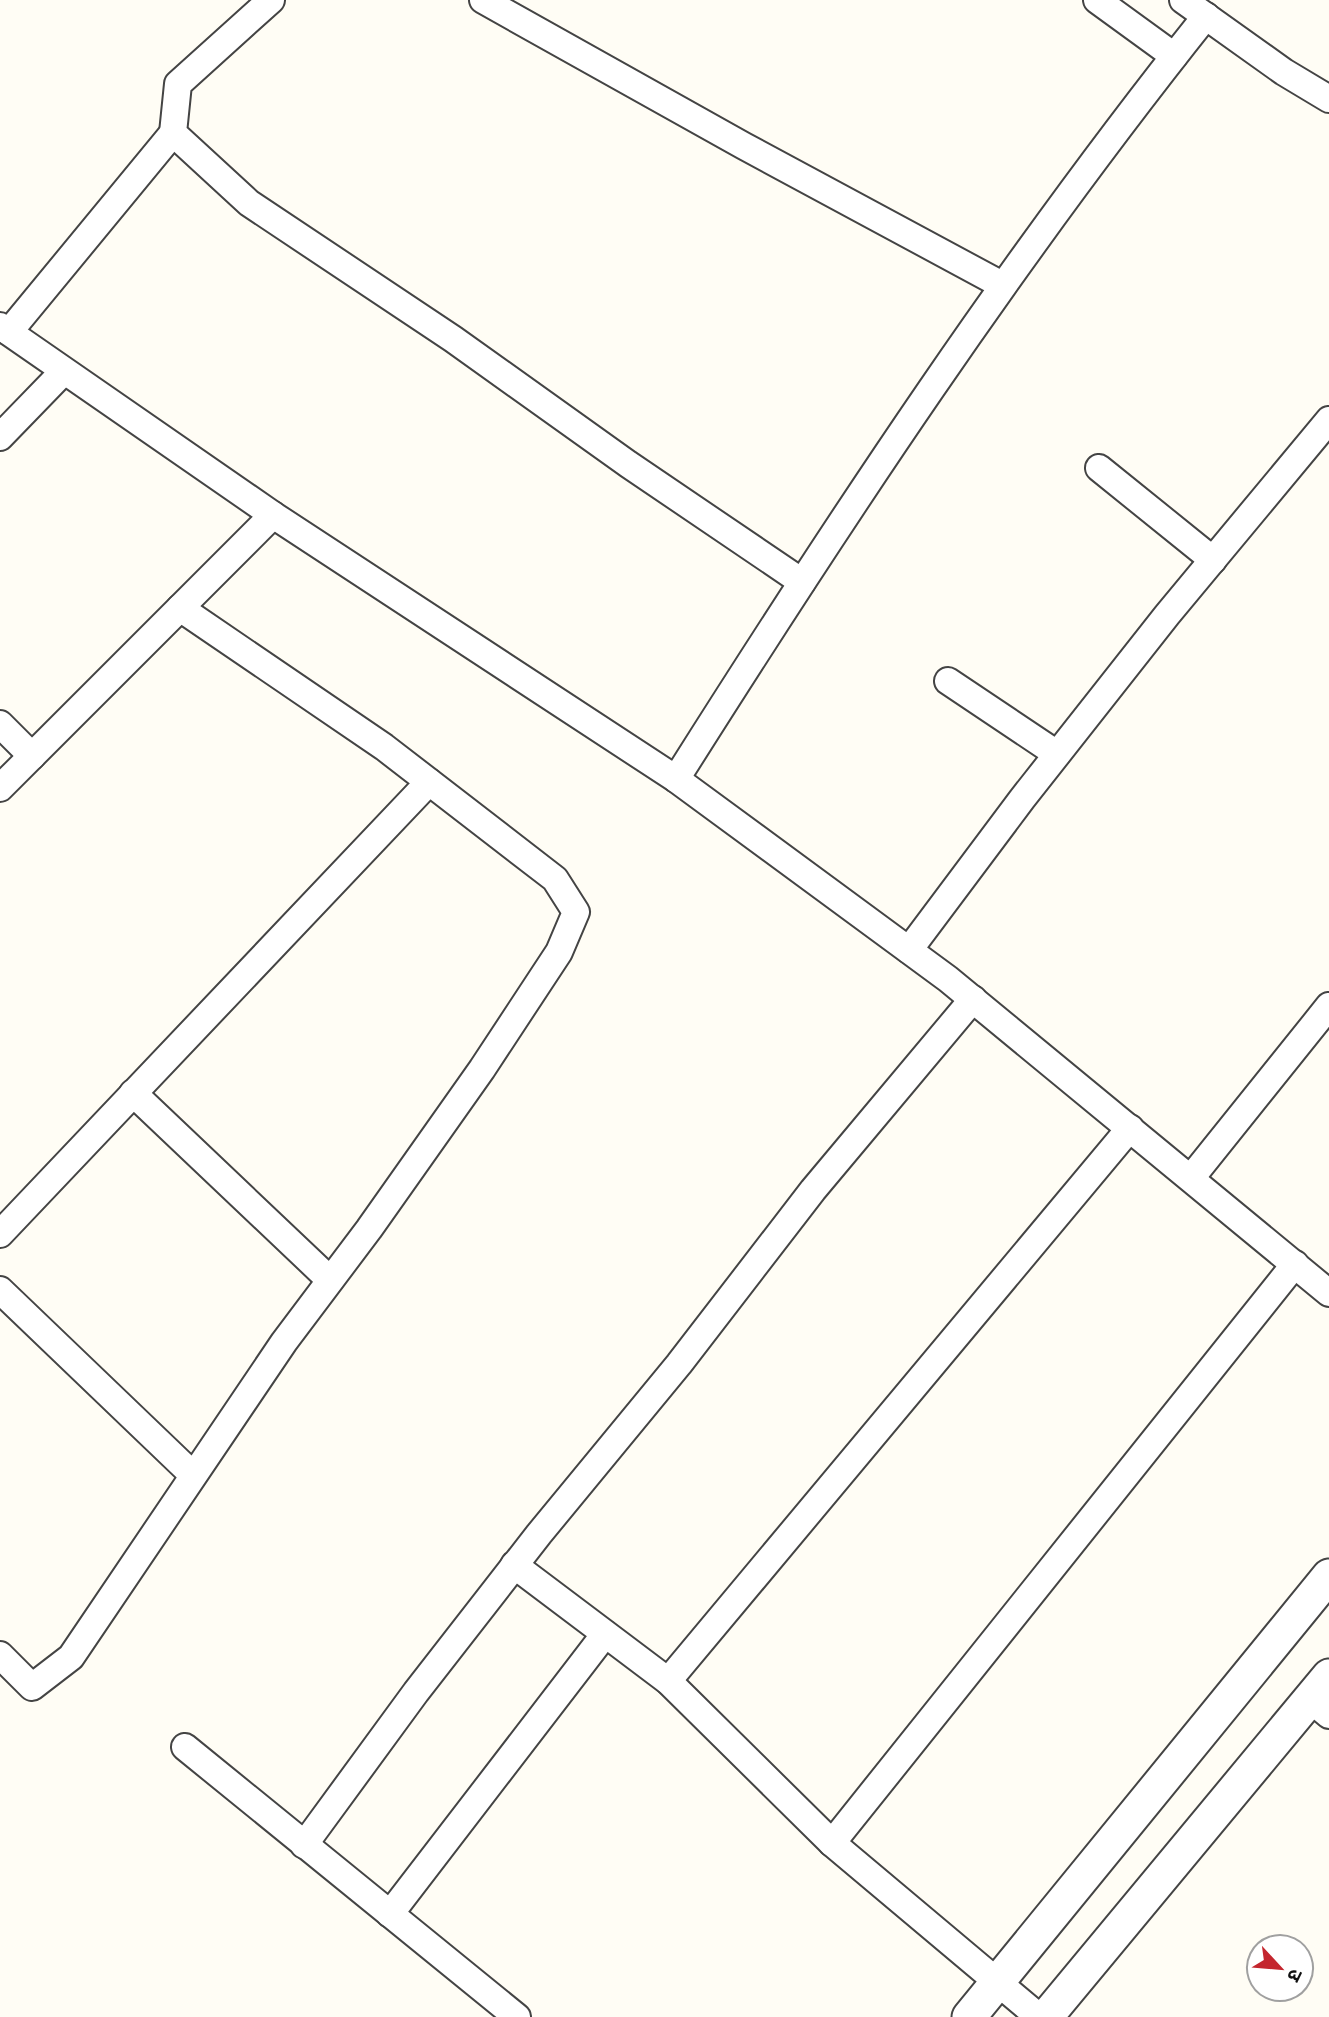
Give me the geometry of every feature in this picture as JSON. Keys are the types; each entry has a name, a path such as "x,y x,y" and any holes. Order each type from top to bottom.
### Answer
{"street":[{"path":"271,0 178,84 173,134 5,329 63,372 273,515 676,779 973,999 1329,1293"},
{"path":"483,0 744,146 1002,285"},
{"path":"1097,0 1174,56"},
{"path":"1184,0 1284,72 1329,99"},
{"path":"676,779 802,582 1002,285 1109,139 1206,16"},
{"path":"173,134 249,203 453,340 628,464 802,582"},
{"path":"0,437 63,372"},
{"path":"909,950 1057,754 1329,420"},
{"path":"1099,468 1213,560"},
{"path":"0,788 273,515"},
{"path":"0,1655 32,1687 71,1657 284,1342 489,1059 559,952 576,912 555,879 384,747 180,608"},
{"path":"948,681 1057,754"},
{"path":"0,724 32,756"},
{"path":"0,1234 429,782"},
{"path":"304,1845 416,1692 514,1565 679,1364 813,1190 973,999"},
{"path":"1191,1178 1329,1006"},
{"path":"133,1093 330,1280"},
{"path":"668,1681 1130,1128"},
{"path":"832,1843 1295,1264"},
{"path":"0,1290 192,1475"},
{"path":"514,1565 668,1681 832,1843 1039,2017"},
{"path":"969,2017 1329,1576"},
{"path":"390,1914 605,1634"},
{"path":"1046,2017 1323,1697"},
{"path":"185,1748 517,2017"}]}
